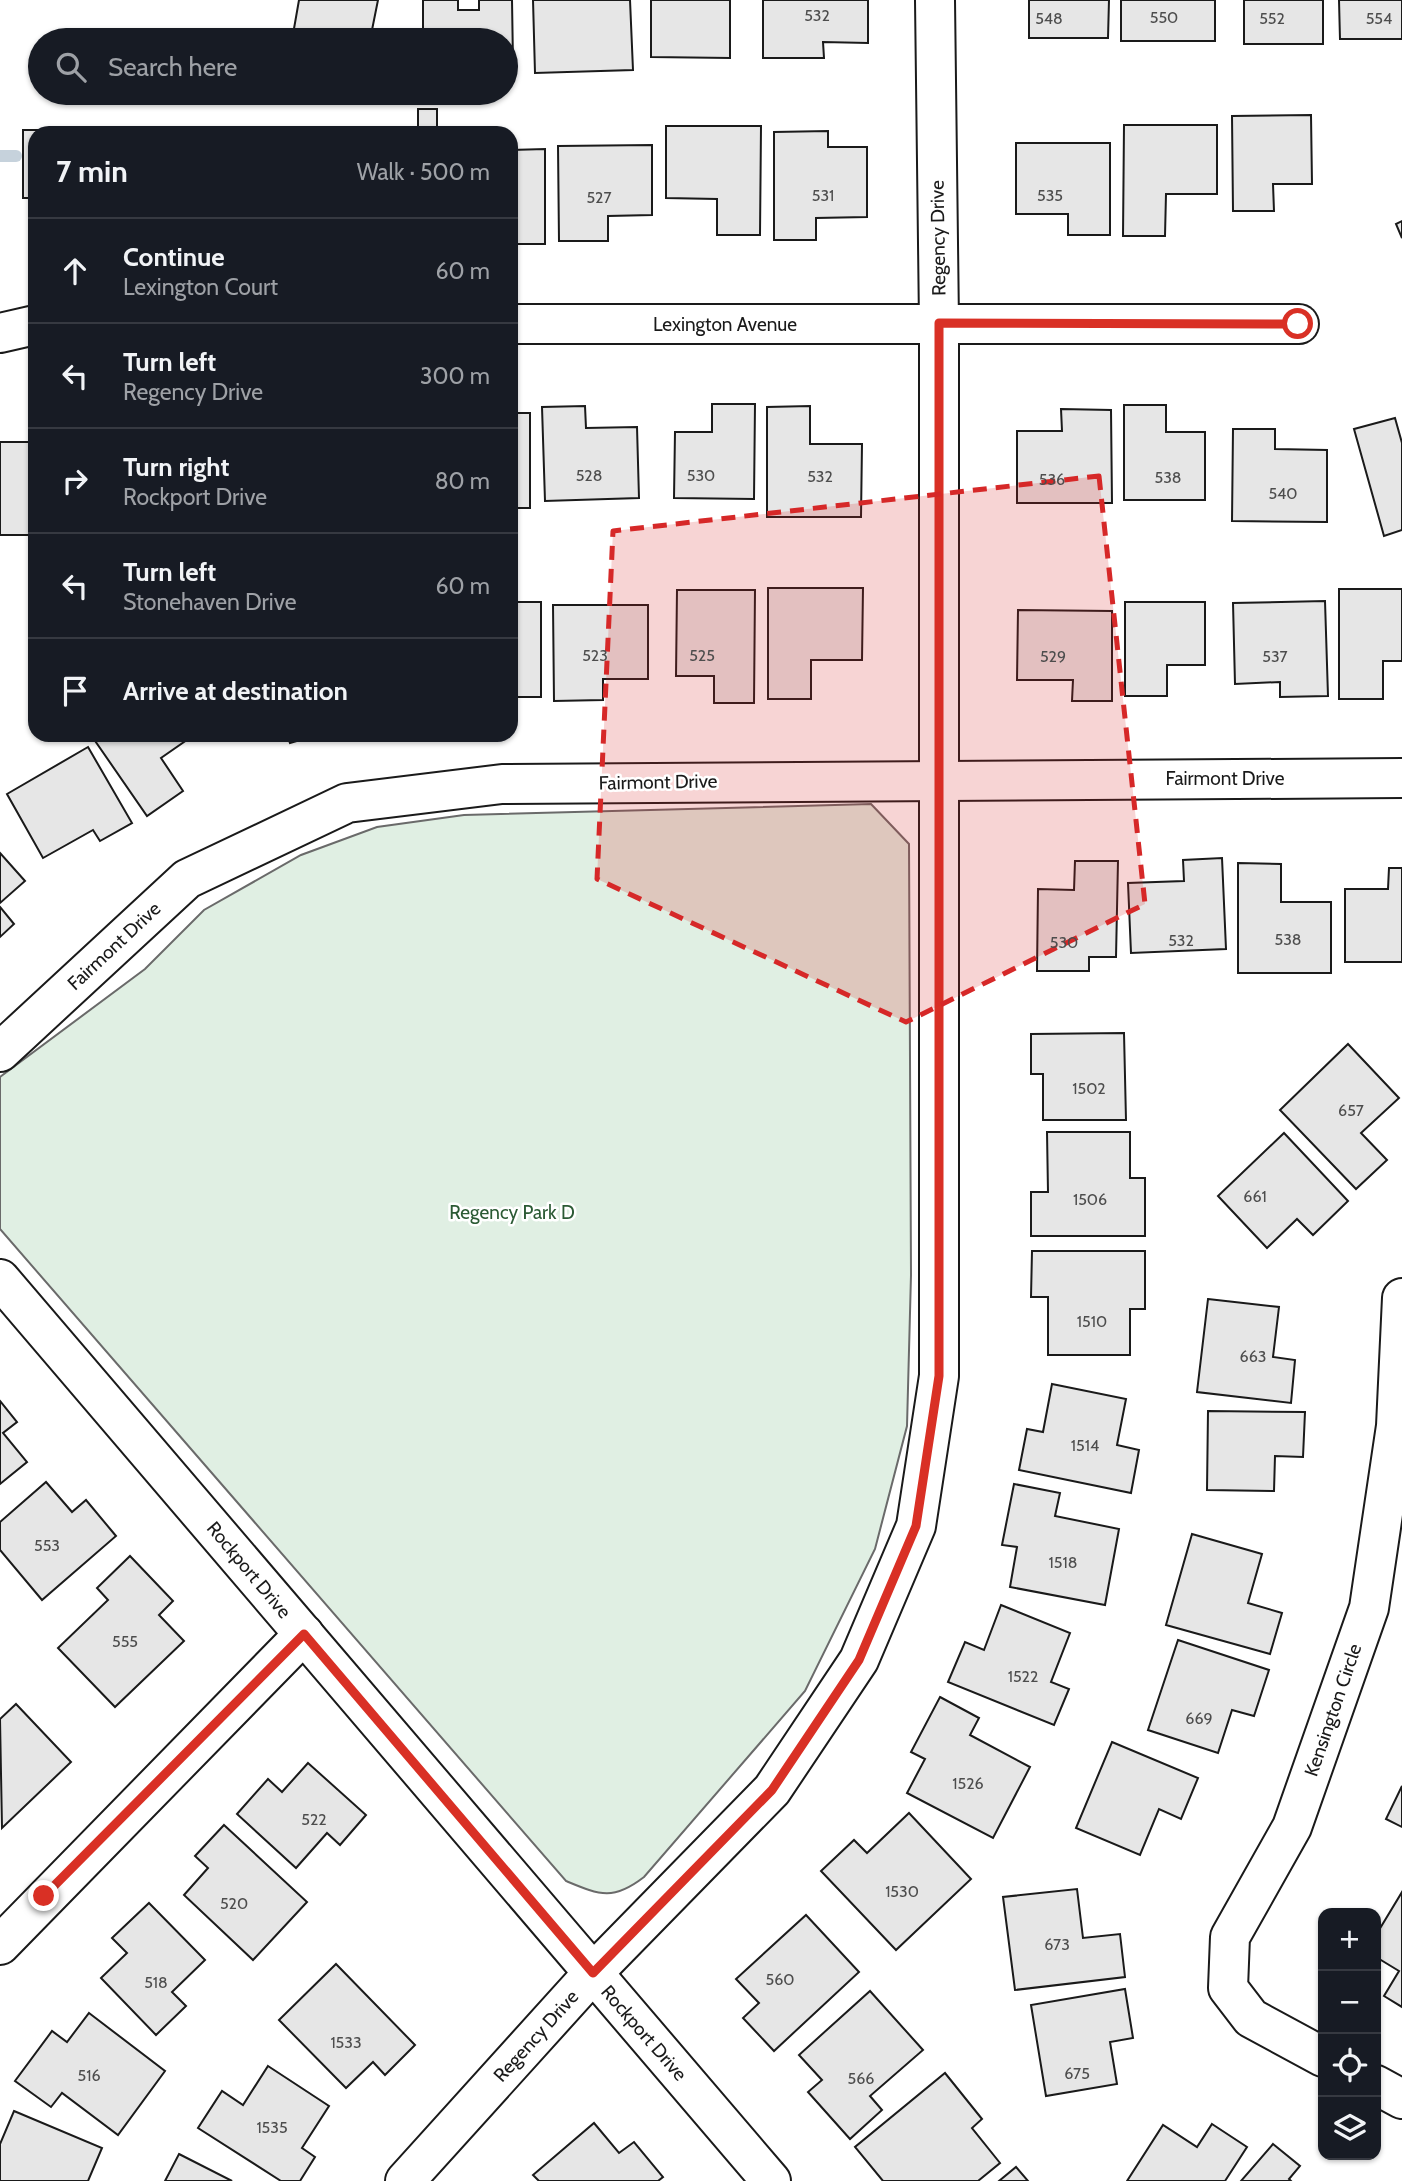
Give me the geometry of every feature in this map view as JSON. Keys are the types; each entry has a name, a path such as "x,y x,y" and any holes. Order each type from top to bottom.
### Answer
{"street":[{"name":"Regency Drive","path":"405,2181 593,1973 772,1790 859,1660 916,1526 939,1376 939,323 935,0"},
{"name":"Lexington Avenue","path":"518,324 1298,324"},
{"path":"0,333 28,327"},
{"name":"Fairmont Drive","path":"0,1052 187,879 347,803 502,784 1402,778"},
{"name":"Rockport Drive","path":"0,1279 771,2181"},
{"name":"Kensington Circle","path":"1318,2054 1251,2018 1228,1988 1230,1937 1292,1827 1369,1608 1396,1426 1402,1298"},
{"path":"0,1945 304,1634"},
{"path":"1381,2088 1402,2099"}],"highlighted area":[{"path":"1099,476 1145,904 906,1022 597,879 613,531"}],"green space":[{"name":"Regency Park D","path":"871,804 909,844 911,1275 907,1426 875,1549 805,1691 644,1877 615,1893 588,1890 566,1881 0,1229 0,1077 145,969 204,910 301,855 377,827 464,815"}],"building":[{"path":"299,0 378,0 372,28 294,28"},
{"path":"423,0 458,0 458,10 479,10 479,0 512,0 512,28 423,28"},
{"path":"533,0 630,0 633,70 535,73"},
{"path":"651,0 730,0 730,58 651,57"},
{"path":"763,0 868,0 868,43 823,42 824,58 763,58"},
{"path":"1029,0 1109,0 1108,38 1029,38"},
{"path":"1121,0 1215,0 1215,41 1121,41"},
{"path":"1244,0 1323,0 1323,44 1244,44"},
{"path":"1339,0 1402,0 1402,39 1340,39"},
{"path":"418,109 437,109 437,126 418,126"},
{"path":"1311,115 1312,184 1273,184 1274,211 1233,211 1232,116"},
{"path":"1124,125 1217,125 1217,194 1166,194 1165,236 1123,236"},
{"path":"666,126 761,126 760,235 717,235 717,199 666,198"},
{"path":"23,130 28,130 28,198 23,198"},
{"path":"828,131 828,147 867,147 867,217 816,218 816,240 774,240 774,132"},
{"path":"1016,143 1110,143 1110,235 1068,235 1068,214 1016,214"},
{"path":"652,145 652,215 608,216 608,241 559,241 558,146"},
{"path":"545,149 545,244 518,244 518,150"},
{"path":"1402,221 1402,238 1396,224"},
{"path":"712,404 755,404 754,499 674,498 675,432 712,432"},
{"path":"1124,405 1166,405 1166,432 1205,432 1205,500 1124,500"},
{"path":"585,406 586,428 637,427 639,498 545,501 542,407"},
{"path":"810,406 810,444 862,444 861,517 767,517 767,407"},
{"path":"1061,409 1111,410 1112,503 1017,503 1017,431 1062,431"},
{"path":"518,413 530,413 530,508 518,508"},
{"path":"1395,418 1402,443 1402,530 1384,536 1354,429"},
{"path":"1233,429 1275,429 1275,449 1327,450 1327,522 1232,521"},
{"path":"0,442 28,442 28,535 0,535"},
{"path":"768,588 863,588 862,660 811,660 811,699 768,699"},
{"path":"1339,589 1402,589 1402,661 1383,661 1383,699 1339,699"},
{"path":"677,590 755,590 754,703 714,703 714,676 676,676"},
{"path":"1325,601 1328,696 1280,697 1280,682 1235,684 1233,603"},
{"path":"518,602 541,602 541,697 518,697"},
{"path":"1125,602 1205,602 1205,665 1167,665 1167,696 1125,696"},
{"path":"553,605 648,605 648,679 603,679 603,700 554,701"},
{"path":"1018,610 1112,611 1112,701 1072,701 1073,680 1017,680"},
{"path":"96,742 184,742 161,758 183,791 147,816"},
{"path":"88,747 132,823 100,841 93,830 43,858 7,794"},
{"path":"0,853 25,881 0,903"},
{"path":"1222,858 1226,949 1131,953 1128,883 1184,881 1183,860"},
{"path":"1075,861 1118,861 1116,957 1089,957 1089,971 1037,971 1038,889 1074,890"},
{"path":"1238,863 1281,864 1281,902 1331,902 1331,973 1238,973"},
{"path":"1389,868 1402,868 1402,962 1345,962 1345,889 1388,889"},
{"path":"0,907 14,924 0,937"},
{"path":"1124,1033 1126,1120 1043,1120 1043,1074 1031,1074 1031,1034"},
{"path":"1348,1044 1399,1098 1361,1133 1387,1160 1356,1189 1280,1110"},
{"path":"1047,1132 1130,1132 1130,1178 1145,1178 1145,1236 1031,1236 1031,1192 1048,1192"},
{"path":"1284,1133 1348,1201 1313,1235 1297,1219 1267,1248 1218,1196"},
{"path":"1032,1251 1145,1251 1145,1309 1130,1309 1130,1355 1048,1355 1048,1297 1031,1297"},
{"path":"1208,1299 1279,1307 1273,1357 1295,1360 1291,1403 1197,1392"},
{"path":"1052,1384 1126,1399 1117,1445 1139,1450 1131,1493 1019,1470 1027,1429 1043,1432"},
{"path":"0,1401 17,1422 3,1433 27,1462 0,1484"},
{"path":"1208,1411 1305,1412 1303,1457 1275,1456 1274,1491 1207,1490"},
{"path":"46,1482 72,1512 86,1500 116,1536 42,1600 0,1550 0,1522"},
{"path":"1014,1484 1060,1493 1055,1516 1119,1529 1105,1605 1010,1587 1017,1547 1002,1545"},
{"path":"1192,1534 1262,1554 1248,1603 1282,1613 1270,1654 1166,1625"},
{"path":"130,1556 173,1601 159,1615 184,1641 115,1707 58,1648 108,1600 97,1588"},
{"path":"1001,1605 1070,1633 1051,1682 1069,1689 1054,1725 948,1682 965,1642 984,1650"},
{"path":"1178,1640 1269,1670 1254,1716 1232,1710 1218,1753 1148,1730"},
{"path":"940,1697 979,1718 970,1735 1030,1767 993,1838 907,1793 925,1759 911,1752"},
{"path":"16,1704 71,1762 2,1828 0,1719"},
{"path":"1112,1742 1198,1778 1181,1819 1159,1809 1140,1855 1076,1828"},
{"path":"308,1763 366,1815 340,1845 327,1833 296,1868 237,1814 268,1779 282,1792"},
{"path":"1402,1786 1402,1827 1386,1819"},
{"path":"909,1813 971,1879 896,1950 821,1871 854,1840 867,1853"},
{"path":"224,1825 307,1902 253,1960 184,1895 208,1868 195,1856"},
{"path":"1077,1889 1083,1938 1120,1934 1125,1977 1015,1990 1003,1897"},
{"path":"1402,1892 1402,2007 1384,1996 1399,1971 1381,1960 1381,1927"},
{"path":"149,1903 205,1960 172,1992 186,2006 156,2035 101,1978 127,1953 112,1938"},
{"path":"806,1915 859,1972 774,2051 743,2018 759,2003 736,1979"},
{"path":"336,1964 415,2045 385,2075 373,2062 346,2088 279,2020"},
{"path":"1125,1989 1133,2038 1110,2042 1117,2084 1046,2096 1031,2005"},
{"path":"870,1991 923,2050 870,2096 882,2110 850,2139 808,2092 822,2080 799,2055"},
{"path":"89,2013 165,2071 118,2135 62,2093 51,2107 15,2081 52,2031 67,2042"},
{"path":"268,2066 329,2106 302,2148 315,2157 300,2181 281,2181 198,2128 222,2091 243,2105"},
{"path":"945,2073 982,2119 972,2128 1000,2163 978,2181 883,2181 855,2147"},
{"path":"14,2111 102,2148 88,2181 0,2181 0,2144"},
{"path":"594,2123 619,2153 634,2142 663,2177 658,2181 539,2181 533,2175"},
{"path":"1212,2124 1247,2147 1225,2181 1127,2181 1163,2125 1197,2147"},
{"path":"1273,2144 1300,2166 1289,2179 1291,2181 1241,2181"},
{"path":"179,2154 232,2181 165,2181"},
{"path":"1016,2167 1028,2181 999,2181"}],"waterway":[{"path":"0,156 16,156"}],"route":[{"path":"44,1896 304,1634 593,1973 772,1790 859,1660 916,1526 939,1376 939,323 1298,324"}]}
